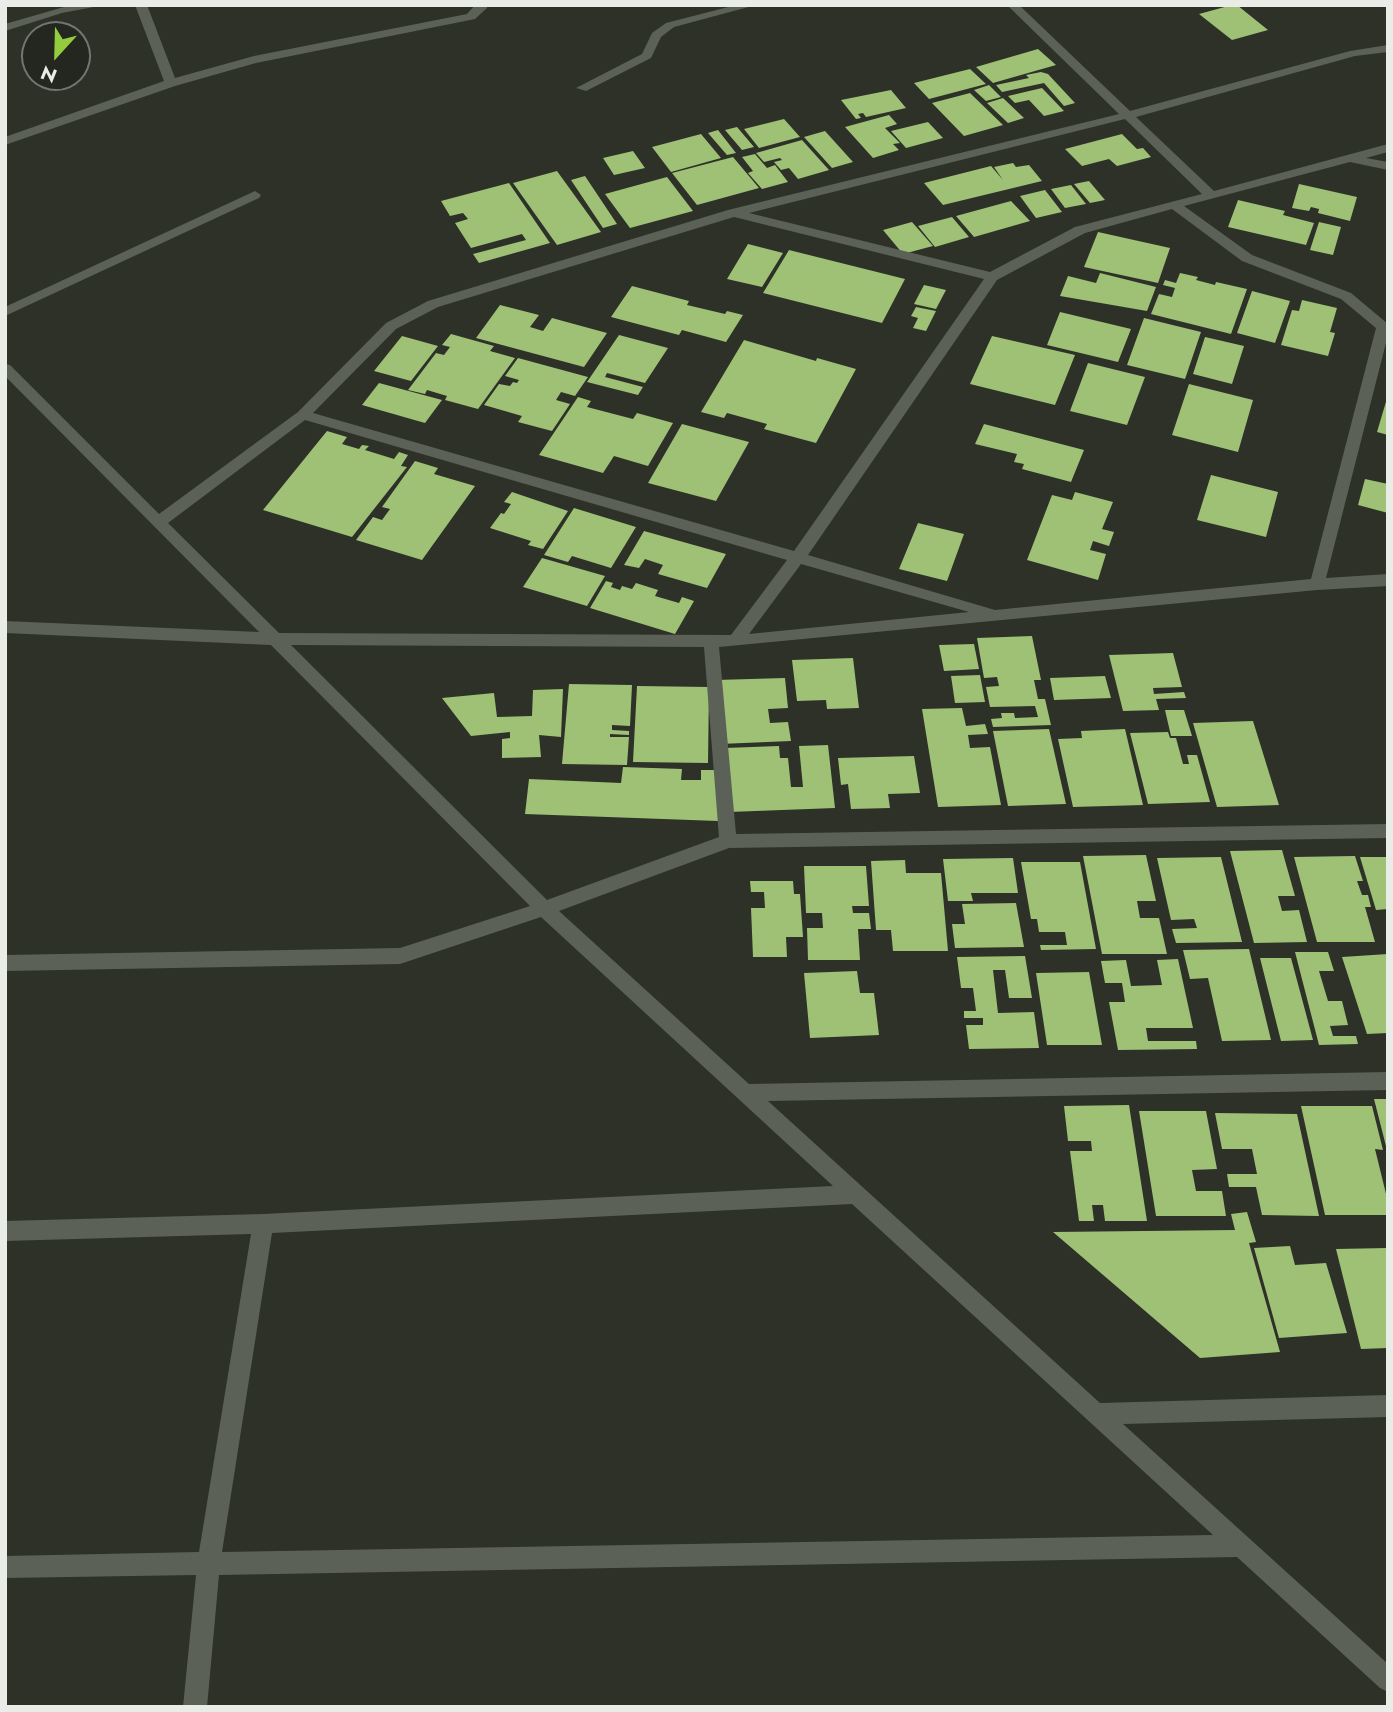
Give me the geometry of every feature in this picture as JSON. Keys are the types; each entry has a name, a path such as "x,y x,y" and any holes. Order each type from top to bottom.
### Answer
{"street":[{"path":"5,27 57,7 99,5"},
{"path":"141,5 171,83"},
{"path":"5,141 171,83 254,60 471,17 481,5"},
{"path":"582,88 647,55 656,35 670,25 751,5"},
{"path":"1012,5 1211,195"},
{"path":"159,522 303,415 391,326 433,304 733,212 1128,115 1354,53 1388,48"},
{"path":"734,641 798,557 992,277 1080,230 1388,148"},
{"path":"1349,158 1388,166"},
{"path":"5,312 255,194"},
{"path":"1174,205 1247,258 1346,296 1385,328 1317,584"},
{"path":"733,212 992,277"},
{"path":"5,368 544,909 1388,1680"},
{"path":"303,415 998,615"},
{"path":"5,627 276,639 734,641 1317,584 1388,580"},
{"path":"711,641 728,841"},
{"path":"5,963 400,956 544,909 728,841 1388,831"},
{"path":"746,1093 1388,1081"},
{"path":"5,1230 263,1224 856,1194"},
{"path":"195,1707 209,1563 263,1224"},
{"path":"1096,1414 1388,1406"},
{"path":"5,1567 1241,1546"}],"building":[{"path":"1237,5 1268,30 1232,40 1199,14"},
{"path":"1038,49 1056,65 993,83 976,67"},
{"path":"970,69 986,84 929,99 914,83"},
{"path":"1041,72 1048,74 1075,103 1064,106 1044,83 1002,92 996,85 1029,78 1026,75"},
{"path":"989,85 1001,97 986,101 974,90"},
{"path":"1042,88 1064,111 1044,116 1029,100 1015,103 1008,96"},
{"path":"891,90 906,108 866,117 863,113 858,114 861,118 856,119 841,100"},
{"path":"970,93 1003,125 964,136 932,103"},
{"path":"1003,98 1024,118 1008,123 987,103"},
{"path":"889,115 897,124 885,128 900,143 893,144 899,150 873,158 845,127"},
{"path":"784,119 800,137 759,148 744,129"},
{"path":"928,122 943,138 906,148 891,131"},
{"path":"737,127 754,147 742,150 725,130"},
{"path":"718,130 736,153 727,155 708,133"},
{"path":"825,131 853,162 832,168 804,137"},
{"path":"701,134 721,158 671,172 652,147"},
{"path":"1122,134 1137,149 1143,148 1151,157 1117,166 1109,159 1082,166 1065,149"},
{"path":"802,140 829,170 798,179 789,168 781,170 774,162 782,160 780,158 764,162 756,153"},
{"path":"633,151 645,168 614,175 603,158"},
{"path":"755,154 767,168 775,165 788,182 762,189 748,173 753,171 742,157"},
{"path":"733,157 759,188 697,205 672,173"},
{"path":"1013,163 1016,167 1029,165 1042,181 943,205 924,183 991,166 1003,180 994,167"},
{"path":"557,171 601,232 557,245 513,183"},
{"path":"585,176 617,224 603,228 571,180"},
{"path":"667,177 693,211 630,228 605,194"},
{"path":"1089,181 1105,200 1090,203 1074,184"},
{"path":"509,183 550,243 479,263 473,254 526,240 522,234 471,248 455,223 468,219 463,213 450,216 441,201"},
{"path":"1299,184 1357,197 1350,221 1318,213 1319,209 1311,207 1309,211 1292,208"},
{"path":"1071,185 1086,204 1065,208 1051,189"},
{"path":"1045,190 1062,212 1036,218 1020,196"},
{"path":"1238,200 1285,211 1283,215 1314,223 1306,245 1228,227"},
{"path":"1011,201 1030,221 974,237 956,216"},
{"path":"952,217 969,237 935,247 918,226"},
{"path":"912,222 933,246 903,254 883,230"},
{"path":"1319,222 1341,227 1333,255 1310,250"},
{"path":"1098,232 1170,248 1158,283 1084,267"},
{"path":"748,244 783,253 762,287 727,279"},
{"path":"789,250 905,279 882,323 763,293"},
{"path":"1100,273 1156,287 1147,311 1060,296 1068,276 1096,283"},
{"path":"1180,273 1215,285 1216,282 1247,289 1231,334 1151,314 1159,294 1172,297 1175,288 1163,285 1165,280 1176,283"},
{"path":"924,285 946,290 936,309 914,304"},
{"path":"632,286 689,301 687,305 725,314 727,311 743,315 726,342 682,330 679,335 611,317"},
{"path":"1252,291 1290,301 1275,343 1237,333"},
{"path":"1302,300 1337,308 1330,332 1335,333 1328,356 1281,345 1292,310 1299,311"},
{"path":"500,305 539,315 530,327 543,331 552,318 607,333 584,367 476,338"},
{"path":"916,307 936,311 926,331 913,328 918,318 911,316"},
{"path":"1060,312 1131,329 1118,362 1047,345"},
{"path":"1144,318 1201,332 1185,379 1127,365"},
{"path":"451,334 494,346 490,351 515,358 478,409 445,400 447,396 427,390 425,394 408,390 436,353 444,355 450,347 442,345"},
{"path":"619,335 668,348 645,383 607,373 605,377 643,387 638,395 587,382"},
{"path":"402,336 438,346 411,381 374,371"},
{"path":"992,336 1075,355 1055,405 970,384"},
{"path":"1205,337 1244,346 1232,384 1193,374"},
{"path":"744,340 816,361 817,358 856,369 816,443 764,429 767,424 727,413 724,418 701,412"},
{"path":"518,358 588,377 575,396 561,392 556,400 570,404 552,431 518,422 522,416 484,405 499,384 510,386 513,382 517,383 519,380 505,376"},
{"path":"1088,363 1145,377 1127,425 1070,411"},
{"path":"379,383 442,400 425,423 362,405"},
{"path":"1189,384 1253,400 1238,452 1172,435"},
{"path":"1388,395 1388,435 1377,432"},
{"path":"578,397 591,401 587,407 633,419 637,413 673,423 648,466 614,456 603,473 539,455"},
{"path":"682,424 749,442 716,501 648,483"},
{"path":"984,424 1084,450 1071,482 1022,469 1024,464 1014,462 1017,454 975,444"},
{"path":"327,431 347,437 342,444 359,449 362,445 369,446 365,450 394,459 399,452 408,455 401,466 407,467 352,537 263,510"},
{"path":"415,461 438,468 434,474 475,486 422,560 356,540 373,517 382,520 390,509 382,507"},
{"path":"1211,475 1278,492 1266,537 1197,520"},
{"path":"1365,479 1388,484 1388,513 1358,505"},
{"path":"512,492 568,511 543,549 528,545 531,541 490,528 511,504 504,502"},
{"path":"1075,492 1113,502 1102,529 1114,532 1109,546 1093,541 1090,550 1106,554 1098,580 1027,560 1052,495 1072,500"},
{"path":"574,508 636,527 611,568 572,556 568,562 544,555"},
{"path":"918,523 964,534 947,581 899,569"},
{"path":"644,531 726,554 707,588 658,574 663,565 645,559 639,568 624,565"},
{"path":"542,558 605,576 587,606 523,587"},
{"path":"606,581 613,583 611,587 620,590 622,586 632,589 636,583 658,590 655,596 679,603 682,597 694,601 675,634 590,608"},
{"path":"1032,636 1041,680 1034,680 1038,699 1045,699 1051,725 993,727 991,719 1002,718 1001,713 1014,713 1015,718 1038,717 1035,706 990,707 986,687 999,686 997,677 984,678 977,638"},
{"path":"974,644 979,669 944,671 939,645"},
{"path":"1173,653 1182,687 1153,688 1154,694 1184,692 1186,698 1156,699 1159,710 1123,711 1109,655"},
{"path":"853,658 859,708 827,709 826,700 797,701 792,660"},
{"path":"980,675 985,702 955,703 951,676"},
{"path":"1105,676 1111,698 1054,700 1050,678"},
{"path":"785,678 788,708 768,709 770,723 788,722 791,741 720,744 716,680"},
{"path":"569,684 632,685 630,726 612,725 612,730 629,731 629,735 610,734 610,737 629,737 627,765 562,764"},
{"path":"637,686 709,687 708,763 633,762"},
{"path":"563,689 561,737 539,735 541,757 502,758 502,739 510,738 510,732 471,736 442,698 494,693 497,717 532,716 533,690"},
{"path":"962,708 966,726 985,724 988,734 968,735 970,748 990,747 1001,805 938,807 922,709"},
{"path":"1165,710 1184,710 1192,736 1171,736"},
{"path":"1253,721 1279,805 1217,807 1193,723"},
{"path":"1049,729 1066,804 1008,806 993,731"},
{"path":"1125,729 1143,805 1073,807 1058,739 1082,738 1081,731"},
{"path":"1168,732 1170,738 1176,738 1183,764 1189,764 1187,755 1197,755 1210,802 1148,804 1130,733"},
{"path":"828,745 835,808 729,812 725,748 779,746 780,758 788,758 791,787 803,787 799,746"},
{"path":"914,756 920,793 888,794 890,808 851,809 848,784 841,785 838,758"},
{"path":"623,767 682,769 681,780 701,780 701,770 720,770 718,821 525,814 529,779 621,783"},
{"path":"1282,850 1295,896 1278,896 1282,911 1299,910 1307,942 1254,943 1230,851"},
{"path":"1146,855 1156,901 1137,901 1140,918 1159,918 1167,954 1102,954 1083,856"},
{"path":"1355,856 1363,881 1357,881 1362,895 1368,895 1371,907 1365,907 1375,942 1317,942 1294,857"},
{"path":"1221,857 1242,942 1176,943 1172,929 1197,928 1194,919 1171,920 1157,858"},
{"path":"1360,857 1388,857 1388,909 1376,910"},
{"path":"1013,858 1018,893 971,893 973,901 948,901 943,859"},
{"path":"905,860 906,873 941,873 948,951 893,951 891,930 876,930 871,861"},
{"path":"1021,862 1080,862 1096,949 1041,950 1040,945 1067,945 1065,932 1039,932 1037,919 1031,919"},
{"path":"804,866 866,866 869,906 852,906 853,913 869,913 871,929 858,929 860,960 808,960 807,928 823,928 822,913 806,913"},
{"path":"750,881 793,881 794,894 800,894 803,937 786,937 787,957 753,957 751,908 765,908 764,892 751,892"},
{"path":"1016,903 1024,947 955,948 952,924 965,924 962,904"},
{"path":"1249,949 1271,1040 1222,1041 1208,978 1190,979 1183,950"},
{"path":"1295,952 1328,952 1334,971 1319,971 1328,1001 1342,1001 1348,1025 1330,1026 1333,1036 1356,1036 1358,1044 1319,1045"},
{"path":"1388,954 1388,1033 1367,1034 1342,957"},
{"path":"1025,956 1032,998 1009,998 1005,970 993,970 998,1013 1034,1012 1039,1048 969,1049 966,1025 983,1025 983,1018 964,1018 964,1011 976,1011 973,988 961,988 957,957"},
{"path":"1260,958 1291,958 1313,1040 1281,1041"},
{"path":"1178,959 1193,1028 1146,1028 1148,1041 1196,1041 1197,1049 1118,1050 1109,1002 1125,1002 1122,983 1105,983 1101,961 1126,960 1131,986 1162,985 1157,960"},
{"path":"857,971 860,993 874,993 879,1035 810,1038 804,973"},
{"path":"1089,972 1102,1045 1047,1045 1036,973"},
{"path":"1374,1099 1388,1099 1388,1150 1387,1150"},
{"path":"1129,1105 1147,1221 1105,1221 1103,1205 1092,1205 1094,1221 1079,1221 1070,1151 1092,1151 1091,1141 1068,1141 1064,1106"},
{"path":"1301,1106 1372,1106 1383,1150 1375,1149 1388,1202 1388,1215 1325,1215"},
{"path":"1139,1111 1206,1111 1217,1169 1192,1170 1196,1191 1222,1191 1226,1216 1156,1216"},
{"path":"1215,1113 1297,1114 1319,1216 1262,1215 1256,1187 1229,1187 1227,1174 1257,1174 1252,1149 1222,1149"},
{"path":"1247,1212 1256,1242 1249,1243 1280,1352 1200,1358 1053,1232 1235,1230 1231,1214"},
{"path":"1290,1246 1295,1265 1326,1263 1347,1333 1279,1338 1254,1248"},
{"path":"1388,1248 1388,1348 1361,1349 1336,1249"}]}
